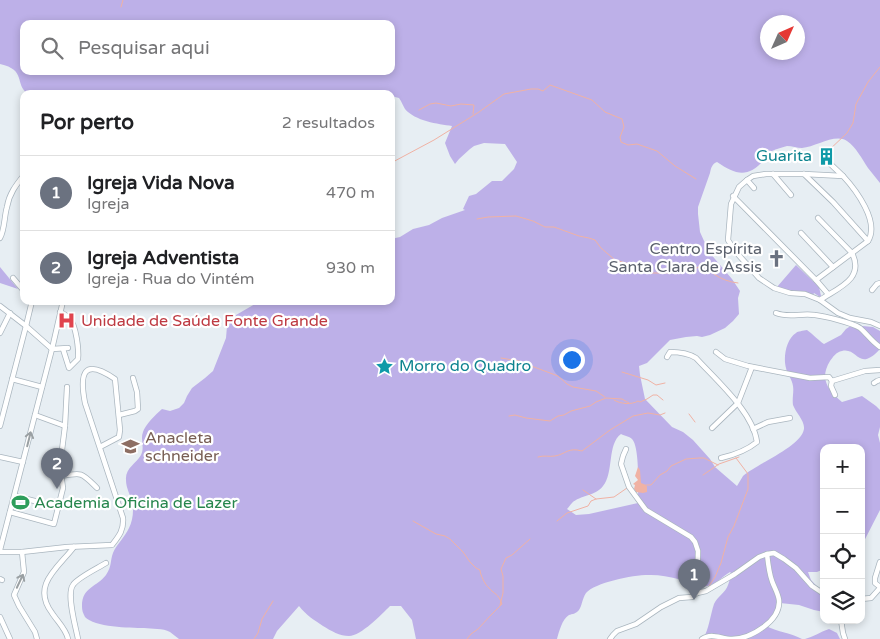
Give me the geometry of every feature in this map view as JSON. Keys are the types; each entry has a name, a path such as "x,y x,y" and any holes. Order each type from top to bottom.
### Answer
{"street":[{"path":"816,280 869,240 875,232 872,211 866,202 824,158"},
{"path":"773,174 791,195"},
{"path":"843,176 804,174 753,176 740,187 734,196 731,204 728,240 735,251 759,278 774,288 790,293 805,294 820,300 838,313 880,326"},
{"path":"804,174 869,240"},
{"path":"0,238 4,231 6,208 14,187 20,180"},
{"path":"747,180 754,188"},
{"path":"734,196 828,294"},
{"path":"818,218 852,253 856,265 853,276 837,290 820,300"},
{"path":"802,233 833,267"},
{"path":"13,278 20,286"},
{"path":"872,290 875,285 880,283"},
{"path":"0,424 31,305"},
{"path":"62,305 0,551 22,552 74,546 112,545 122,532 123,518 85,403 83,394 83,375 88,369 92,368 115,379 119,415 119,437 100,447"},
{"path":"0,306 52,349 65,348 69,368 77,360 78,353 73,323 60,312"},
{"path":"0,333 10,313"},
{"path":"776,313 788,316 816,315 854,324 880,347"},
{"path":"666,357 670,352 677,352 692,355 696,358 738,403 753,429 757,442 733,456 720,458"},
{"path":"716,352 732,362 810,378 829,377 832,381"},
{"path":"712,428 738,403 752,367"},
{"path":"832,381 865,371 880,370"},
{"path":"12,378 42,387"},
{"path":"119,415 138,409 137,392 133,378"},
{"path":"874,383 880,380"},
{"path":"832,381 831,386 835,395"},
{"path":"10,512 54,524 63,488 60,466 67,387"},
{"path":"0,410 5,405"},
{"path":"35,415 65,426"},
{"path":"753,429 768,422 790,418"},
{"path":"626,449 622,464 629,488 646,510 695,542 698,551 698,593"},
{"path":"0,457 23,462"},
{"path":"62,476 81,473 97,488"},
{"path":"15,496 58,507"},
{"path":"68,639 58,620 47,607 44,590 52,573 74,546"},
{"path":"22,552 24,572 14,595 37,639"},
{"path":"610,639 617,631 634,626 661,606 679,598 692,597 706,591 759,557 767,554 774,553 784,559 820,591"},
{"path":"702,639 710,635 736,639 751,635 773,618 779,601 777,590 768,569 767,554"},
{"path":"865,599 871,598 880,587 875,583 875,578 880,562"},
{"path":"78,639 70,588 76,581 106,563"},
{"path":"0,618 10,639"},
{"path":"842,624 845,639"}],"shaded area":[{"path":"0,0 880,0 880,183 853,146 842,139 831,139 802,148 787,146 777,149 771,152 753,170 742,173 730,170 717,162 714,164 698,207 700,232 709,252 740,291 738,298 739,314 725,328 710,335 670,340 647,363 639,366 645,399 672,427 683,432 693,440 715,467 737,486 743,476 749,471 787,449 801,436 804,429 803,423 793,405 793,386 785,364 786,349 793,336 798,332 807,330 824,344 841,335 852,325 873,327 880,331 880,349 873,356 863,359 852,352 840,352 830,361 825,373 825,379 829,388 842,402 862,396 880,410 878,435 880,443 880,510 865,539 865,444 820,444 820,571 808,572 811,580 820,590 820,611 799,605 780,603 766,626 802,639 703,639 714,604 729,583 730,572 713,584 704,586 678,579 651,575 627,577 598,585 586,593 578,611 564,619 557,639 416,639 412,620 401,606 390,606 365,629 354,635 346,636 326,628 310,617 299,606 277,631 273,639 179,639 164,630 113,626 96,623 85,617 82,611 84,595 106,575 114,550 131,522 133,504 126,476 129,469 141,455 144,429 162,409 170,411 179,408 192,388 213,371 226,338 227,326 236,315 253,305 395,305 395,238 413,229 429,225 465,210 463,209 469,196 476,194 492,181 502,181 514,169 517,162 505,144 484,143 474,146 455,164 445,143 452,126 427,121 409,113 399,98 395,97 395,90 24,90 14,70 0,64","holes":["621,434 631,438 635,444 636,451 638,503 589,514 576,515 567,509 575,500 596,492 603,486 617,439"]},
{"path":"796,265 819,287 820,297 814,293 813,295 793,292 777,287"},
{"path":"0,267 18,289 0,283"},
{"path":"638,467 641,483 646,485 647,492 636,492 634,489 635,485 633,484 638,480 635,476"},
{"path":"829,629 837,633 840,639 805,639 811,637"}],"waterway":[{"path":"121,7 123,0"},
{"path":"826,153 847,133 853,123 856,104 868,82 880,67"},
{"path":"395,161 434,140 504,94 531,89 543,91 550,85 592,100 605,112 622,119 624,127 620,137 621,142 628,145 637,144 657,151 675,166 696,179"},
{"path":"419,110 436,103 451,106 461,104 474,105 473,114"},
{"path":"477,219 516,216 545,227 554,227 595,240 615,260 633,265 649,273 688,270 701,265 722,279 738,283"},
{"path":"501,358 519,361 558,376 573,387 596,391 605,397"},
{"path":"622,372 648,380 656,385 665,383"},
{"path":"614,400 623,403 633,403 640,402 653,395 657,395 663,400"},
{"path":"509,416 515,415 550,421 558,416 590,406 606,398 622,399 629,403"},
{"path":"538,457 555,456 570,450 582,451 633,416 648,413 660,415 665,413"},
{"path":"689,414 695,422"},
{"path":"703,475 719,464 739,457"},
{"path":"646,485 651,485 671,466 686,459 704,458 718,465"},
{"path":"709,586 721,563 728,537 748,489 748,474 736,458"},
{"path":"557,521 567,513 588,506 591,501 614,497 627,488"},
{"path":"583,490 596,499"},
{"path":"413,521 436,534 450,539 470,562 480,570 486,584 498,596 502,604 491,615"},
{"path":"500,605 503,593 501,569 506,558 530,539"},
{"path":"254,639 262,619 273,601"},
{"path":"467,639 491,615"}],"place":[{"name":"Guarita","path":"826,156"},
{"name":"Centro Espírita Santa Clara de Assis","path":"776,258"},
{"name":"Unidade de Saúde Fonte Grande","path":"67,321"},
{"name":"Morro do Quadro","path":"385,366"},
{"name":"Anacleta schneider","path":"131,447"},
{"name":"Igreja Adventista","path":"57,489"},
{"name":"Academia Oficina de Lazer","path":"20,503"},
{"name":"Igreja Vida Nova","path":"694,600"}]}
